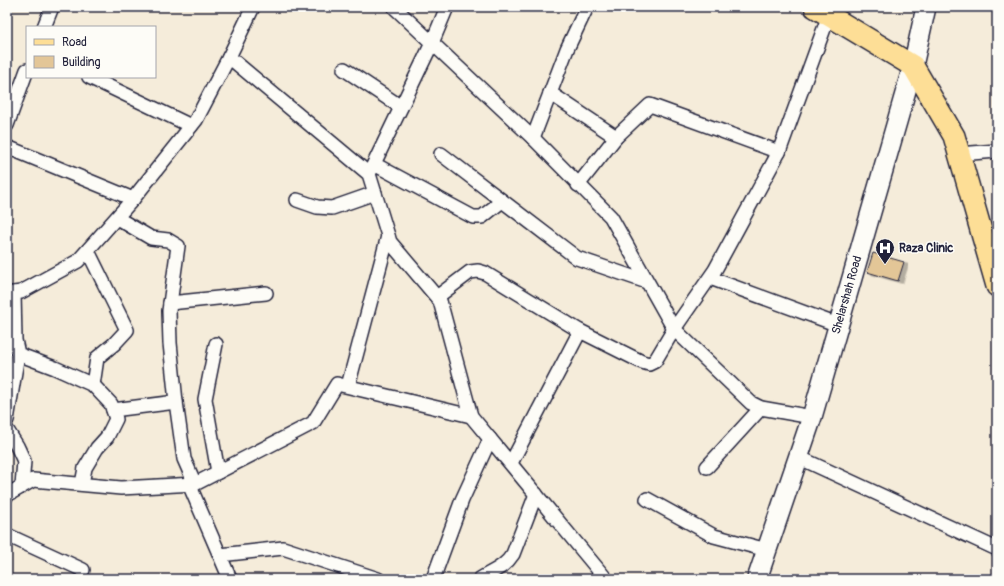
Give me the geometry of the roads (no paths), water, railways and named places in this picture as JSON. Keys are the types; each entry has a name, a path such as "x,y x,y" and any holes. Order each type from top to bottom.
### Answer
{"main road":[{"path":"822,11 913,66 954,136 997,286"}],"street":[{"path":"44,26 52,7"},
{"path":"7,420 18,354 15,340 11,294 21,292 78,261 117,218 196,120 229,58 253,7"},
{"path":"394,7 533,138 611,217 674,329 751,403 761,408 812,417"},
{"path":"448,7 371,169 375,193 390,242 440,301 471,416 606,579"},
{"path":"533,138 567,49 586,7"},
{"name":"Shelarshah Road","path":"757,579 812,417 913,66 926,7"},
{"path":"437,297 470,272 478,271 485,273 580,331 642,362 649,364 655,361 674,329 710,278 779,152 822,11"},
{"path":"229,58 371,169 473,217 482,217 502,201"},
{"path":"344,68 401,107"},
{"path":"7,125 26,73"},
{"path":"91,78 191,126"},
{"path":"550,93 616,136"},
{"path":"578,185 616,136 650,105 779,152"},
{"path":"7,147 133,199"},
{"path":"959,154 997,151"},
{"path":"441,154 577,258 647,282"},
{"path":"297,200 317,207 332,208 375,193"},
{"path":"117,218 151,238 168,240 178,246 168,311 176,402 184,458 192,484 230,579"},
{"path":"348,386 388,236"},
{"path":"88,251 128,330 97,358 92,385"},
{"path":"710,278 838,325"},
{"path":"170,303 266,292"},
{"path":"511,463 580,331"},
{"path":"216,344 205,399 218,472"},
{"path":"18,354 55,368 92,385 111,404 116,419 107,437 97,448 84,468 82,484"},
{"path":"7,494 33,480 121,488 192,484 313,423 337,384 471,416"},
{"path":"113,410 176,402"},
{"path":"707,467 761,408"},
{"path":"7,430 17,446 24,462 22,486"},
{"path":"433,579 462,500 490,438"},
{"path":"798,457 997,549"},
{"path":"480,579 502,568 513,554 536,494"},
{"path":"647,499 714,536 767,550"},
{"path":"7,535 83,570"},
{"path":"220,555 283,548 378,579"}],"place":[{"name":"Raza Clinic","path":"885,265"}]}
